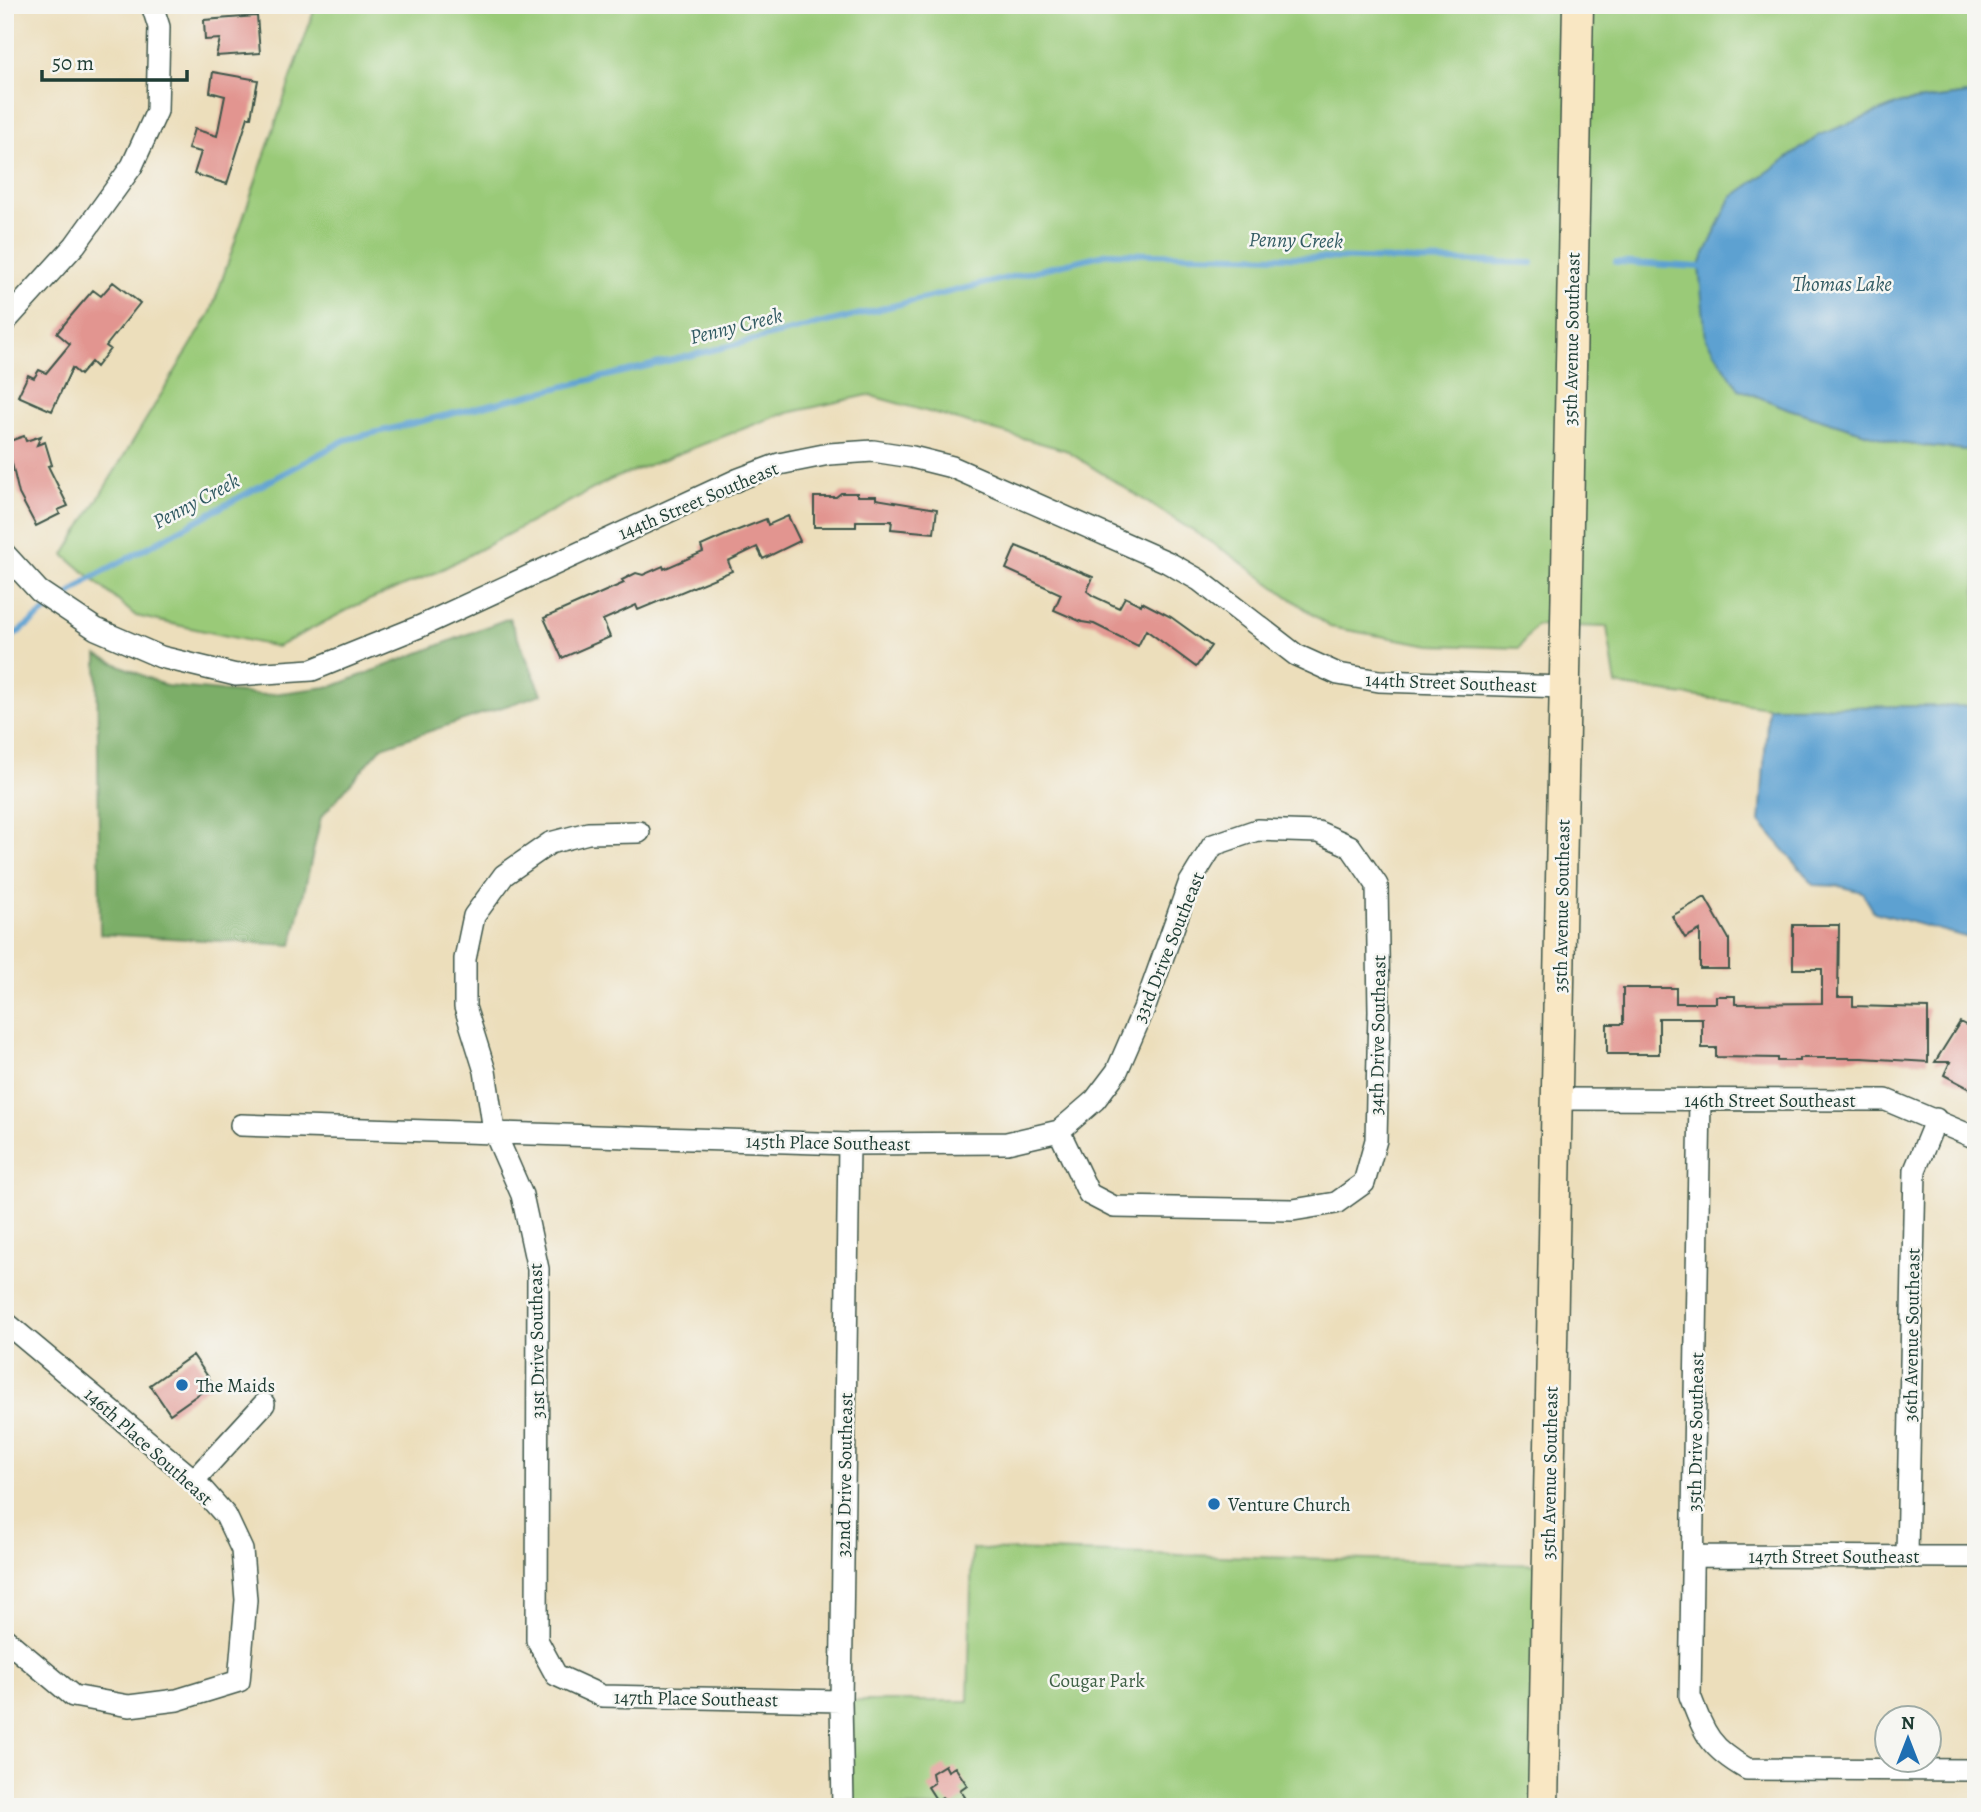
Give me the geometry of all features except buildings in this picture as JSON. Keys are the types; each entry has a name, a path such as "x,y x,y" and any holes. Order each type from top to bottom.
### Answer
{"street":[{"path":"5,322 75,245 136,157 157,111 159,27 152,5"},
{"name":"35th Avenue Southeast","path":"1543,1807 1578,5"},
{"name":"144th Street Southeast","path":"5,554 39,591 96,629 161,657 236,675 312,670 421,626 739,479 791,461 829,454 873,451 951,467 1167,562 1199,580 1296,654 1338,674 1379,681 1565,687"},
{"name":"33rd Drive Southeast","path":"1059,1131 1095,1100 1117,1071 1146,1004 1189,884 1213,845 1257,830 1318,832 1350,846 1377,885"},
{"name":"31st Drive Southeast","path":"556,1675 537,1640 538,1269 522,1195 494,1131 485,1071 465,1007 465,959 474,916 504,874 550,843 588,833 639,832"},
{"name":"34th Drive Southeast","path":"1059,1131 1089,1194 1114,1206 1293,1210 1336,1203 1364,1183 1376,1140 1379,1011 1377,885"},
{"name":"146th Street Southeast","path":"1557,1099 1886,1100 1976,1138"},
{"name":"35th Drive Southeast","path":"1700,1100 1690,1696 1703,1731 1722,1755 1748,1769 1976,1770"},
{"name":"36th Avenue Southeast","path":"1907,1555 1915,1170 1936,1119"},
{"name":"145th Place Southeast","path":"241,1125 849,1144 1007,1143 1059,1131"},
{"name":"32nd Drive Southeast","path":"843,1807 841,1701 849,1144"},
{"name":"146th Place Southeast","path":"5,1322 194,1480 226,1516 242,1550 246,1600 239,1681 177,1700 129,1706 73,1696 5,1639"},
{"path":"194,1480 264,1404"},
{"name":"147th Street Southeast","path":"1693,1556 1976,1557"},
{"name":"147th Place Southeast","path":"556,1675 601,1696 841,1701"}],"green space":[{"path":"316,5 1976,5 1976,93 1901,103 1739,389 1789,409 1897,443 1976,451 1976,706 1768,707 1616,685 1607,627 1536,625 1519,648 1431,645 1330,627 1231,555 1065,450 868,395 779,415 610,480 435,573 357,605 277,647 136,616 64,555 211,312"},
{"path":"509,618 542,694 382,747 321,817 292,945 100,934 97,655 166,686 265,695 334,686"},
{"name":"Cougar Park","path":"972,1549 1547,1565 1543,1807 843,1807 841,1701 968,1701"}],"water":[{"name":"Thomas Lake","path":"1976,93 1976,451 1897,443 1789,409 1739,389 1706,339 1699,267 1731,198 1820,135 1901,103"},
{"path":"1976,706 1976,940 1874,912 1862,892 1838,886 1814,885 1760,822 1768,707"}],"waterway":[{"name":"Penny Creek","path":"62,600 91,578 345,440 1109,253 1532,263"},
{"name":"Penny Creek","path":"1616,262 1699,267"},
{"name":"Penny Creek","path":"5,642 53,606"}],"place":[{"name":"The Maids","path":"182,1385"},
{"name":"Venture Church","path":"1214,1504"}]}
